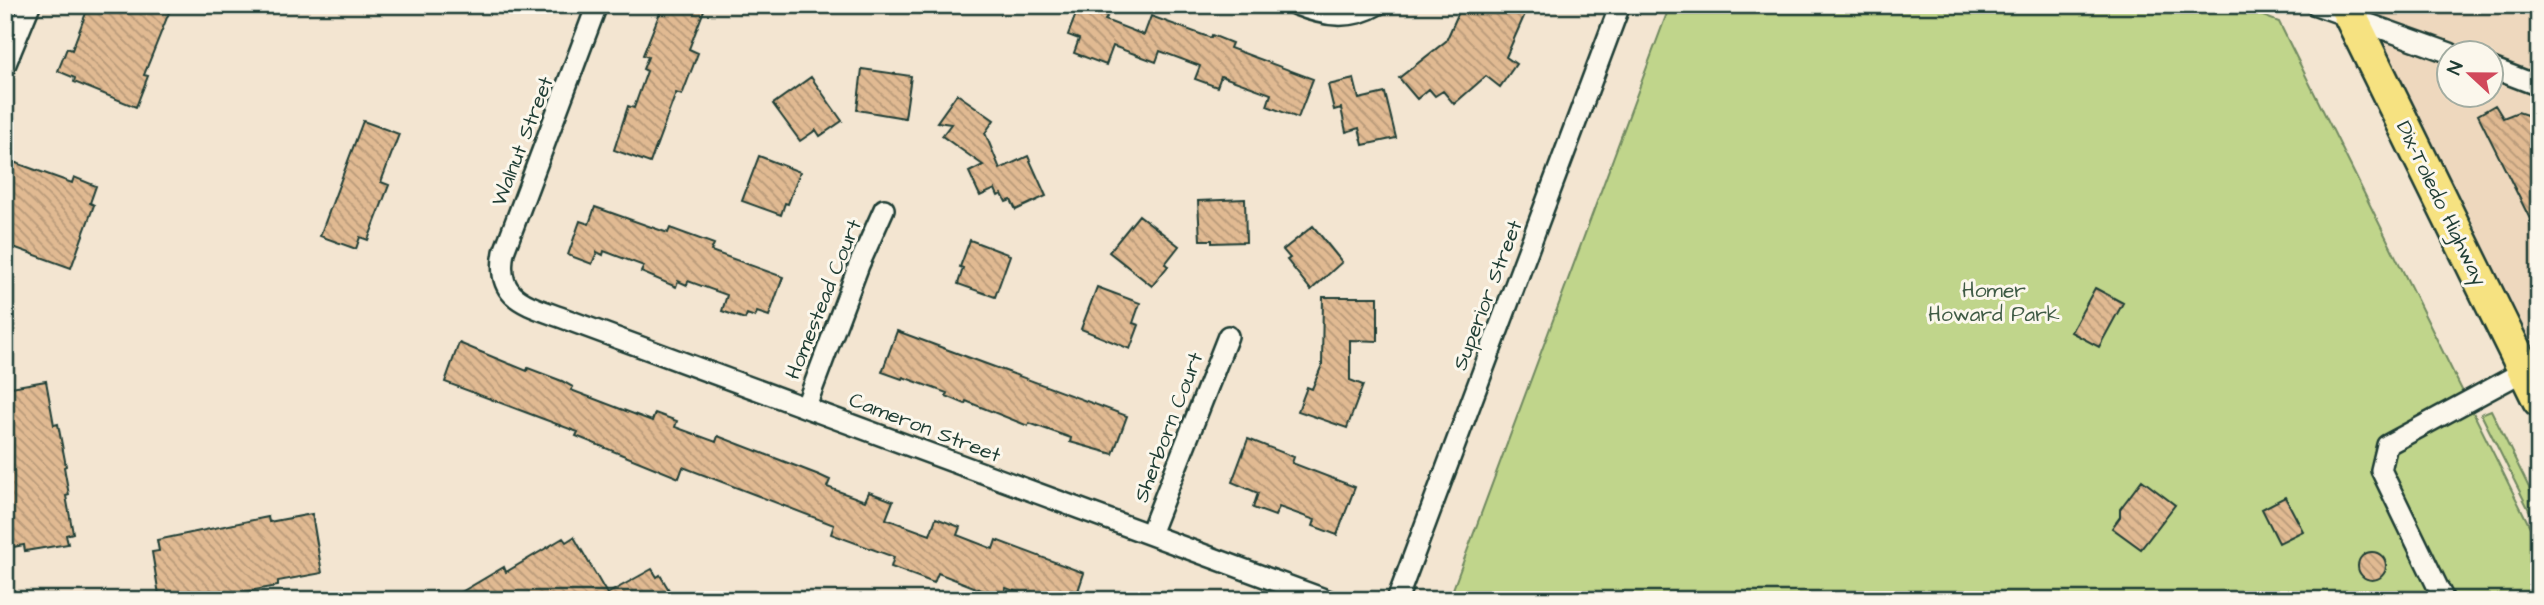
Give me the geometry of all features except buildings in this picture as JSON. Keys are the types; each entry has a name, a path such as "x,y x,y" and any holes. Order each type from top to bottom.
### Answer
{"main road":[{"name":"Dix-Toledo Highway","path":"2348,12 2539,400"}],"street":[{"path":"5,66 30,5"},
{"name":"Walnut Street","path":"511,293 503,279 504,252 597,5"},
{"path":"1296,5 1329,16 1368,10 1377,5"},
{"name":"Superior Street","path":"1397,600 1620,5"},
{"path":"2316,5 2348,12 2436,48"},
{"path":"2506,74 2539,86"},
{"name":"Homestead Court","path":"806,406 859,265 884,209"},
{"name":"Cameron Street","path":"511,293 521,302 560,317 1326,600"},
{"name":"Sherborn Court","path":"1150,534 1228,336"},
{"path":"2444,600 2381,470 2387,445 2524,371"}],"shaded area":[{"path":"2316,5 2539,5 2539,400 2352,18"}],"green space":[{"name":"Homer Howard Park","path":"1670,5 2234,5 2279,22 2539,545 2539,600 1449,600"},
{"path":"2491,410 2539,508 2539,530 2481,414"}]}
